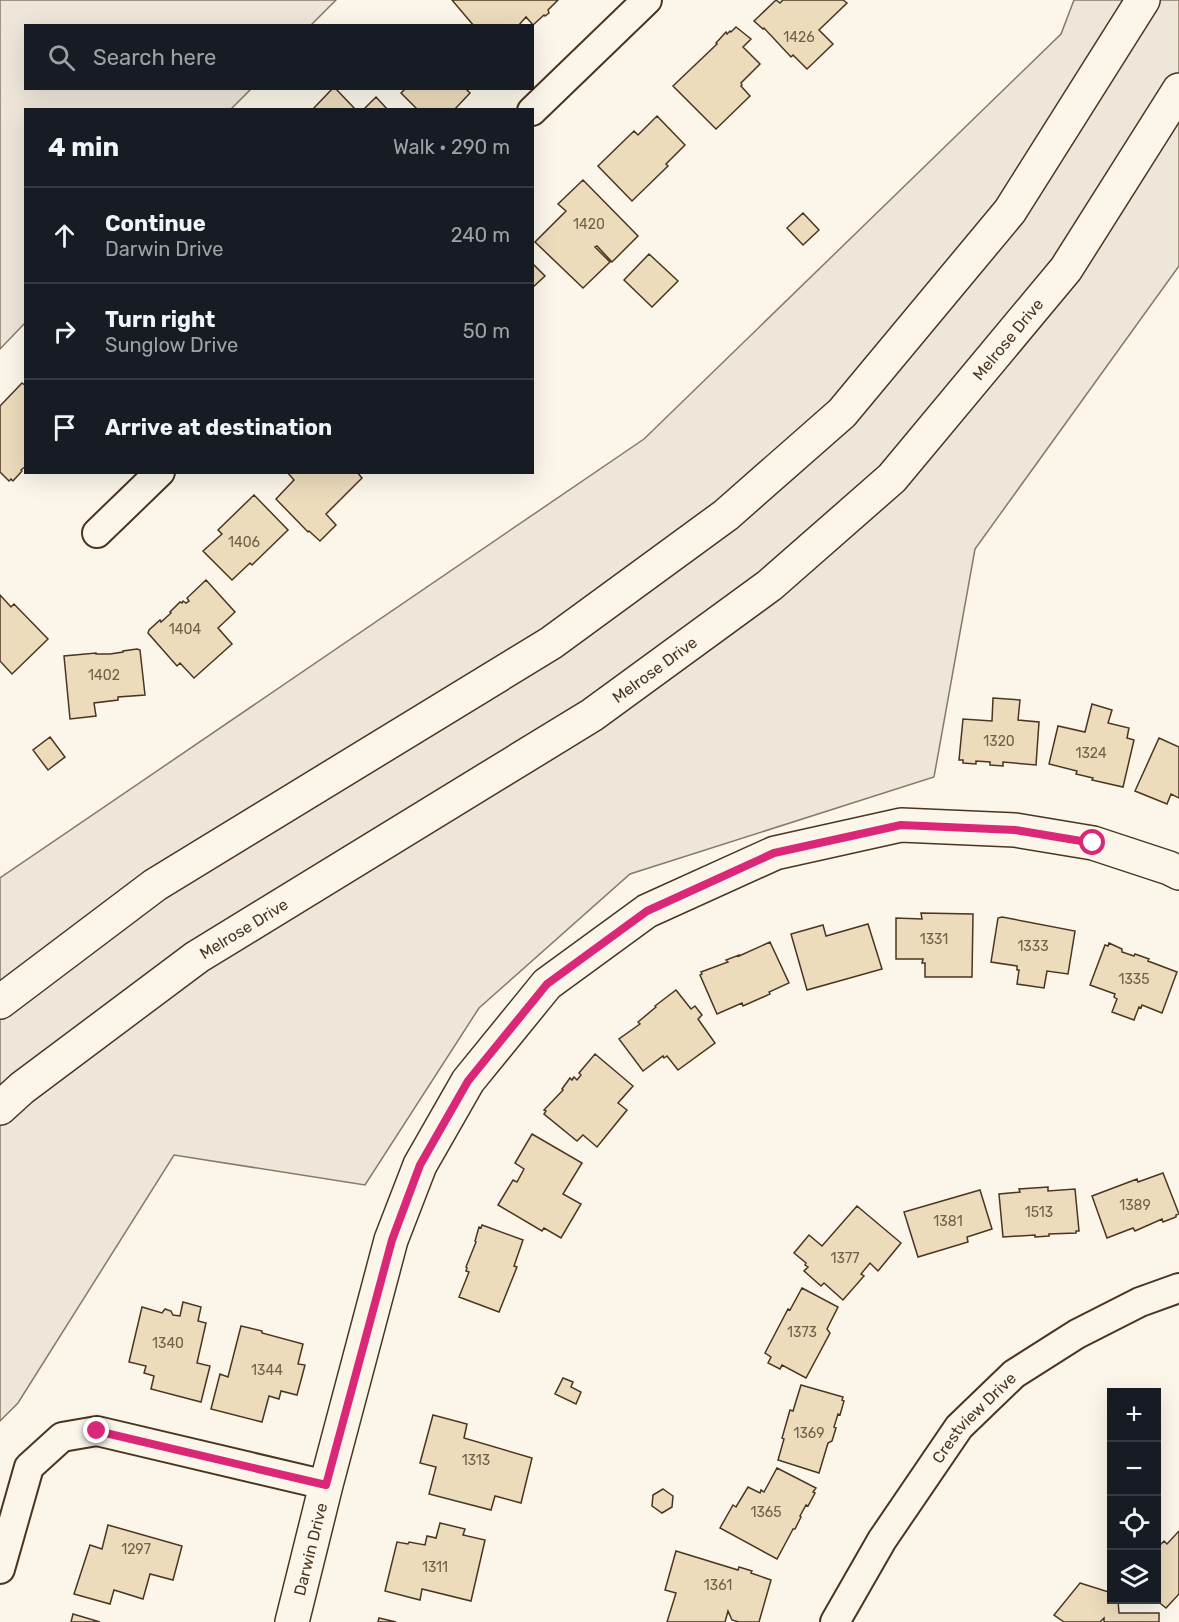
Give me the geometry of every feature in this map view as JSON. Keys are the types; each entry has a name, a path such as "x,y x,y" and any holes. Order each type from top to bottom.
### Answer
{"main road":[{"path":"0,1002 156,885 551,643 726,515 842,413 1010,211 1143,0"},
{"name":"Melrose Drive","path":"0,1108 22,1088 197,957 592,716 770,585 892,478 1066,269 1179,90"},
{"name":"Darwin Drive","path":"292,1622 326,1485 392,1240 420,1165 468,1081 547,984 647,911 774,853 901,825 1015,830 1093,843 1179,873"}],"street":[{"path":"534,109 647,0"},
{"path":"98,533 158,474"},
{"name":"Crestview Drive","path":"835,1622 882,1540 959,1427 1014,1374 1077,1334 1140,1302 1179,1288"},
{"path":"0,1569 29,1467 62,1437 97,1431 326,1485"}],"shaded area":[{"path":"0,0 336,0 312,24 24,24 24,90 250,90 232,108 24,108 24,324 0,349"},
{"path":"1074,0 1179,0 1179,266 975,549 934,777 630,874 479,1008 365,1185 174,1155 18,1403 0,1421 0,878 644,439 1061,34"}],"building":[{"path":"452,0 558,0 548,10 549,13 534,24 526,17 520,24 472,24"},
{"path":"776,0 780,3 783,0 843,0 847,3 819,30 833,44 807,69 793,55 791,57 764,28 754,21"},
{"path":"736,27 751,39 743,47 760,64 741,83 750,96 716,129 673,86 717,44 726,32 727,34 731,32"},
{"path":"331,90 337,90 354,108 314,108"},
{"path":"404,90 467,90 470,93 456,108 416,108 401,93"},
{"path":"376,97 386,108 365,108"},
{"path":"657,116 685,145 666,164 668,166 632,201 598,166 634,131 638,135"},
{"path":"583,180 638,236 612,262 597,246 595,247 610,262 583,288 535,242 566,211 558,204"},
{"path":"803,213 819,230 803,245 787,228"},
{"path":"649,254 678,281 652,307 624,280"},
{"path":"534,265 545,276 534,286"},
{"path":"22,383 24,384 24,468 13,481 11,479 9,481 0,472 0,406"},
{"path":"289,474 359,474 362,478 326,514 336,525 320,541 276,499 294,480"},
{"path":"254,495 288,530 252,565 250,563 232,580 203,551 222,534 218,530"},
{"path":"206,580 235,612 218,628 232,644 194,678 180,663 177,666 148,633 180,602 189,601 187,598"},
{"path":"0,595 11,607 14,604 48,639 12,674 0,661"},
{"path":"140,650 145,695 118,697 118,700 94,703 96,716 70,719 64,656 110,654"},
{"path":"993,698 1020,700 1018,720 1039,722 1036,765 1003,762 1003,766 990,765 990,762 963,763 963,760 959,760 963,719 992,721"},
{"path":"1092,704 1112,710 1108,723 1129,728 1127,738 1134,740 1123,787 1092,780 1093,778 1076,774 1077,771 1049,764 1058,726 1085,732"},
{"path":"50,737 65,757 48,770 33,750"},
{"path":"1159,738 1179,747 1179,798 1171,794 1167,804 1135,791"},
{"path":"921,913 973,914 972,977 925,977 923,959 896,959 896,918 922,919"},
{"path":"998,918 1075,931 1068,974 1047,971 1044,988 1017,984 1019,970 1017,966 991,962"},
{"path":"868,924 882,969 807,990 791,934 823,925 826,936"},
{"path":"770,942 789,983 743,1006 742,1003 717,1014 700,975 701,972"},
{"path":"1109,943 1122,949 1122,952 1149,959 1148,961 1177,972 1162,1013 1142,1005 1134,1020 1112,1012 1117,999 1114,997 1115,994 1090,985 1105,945 1108,946"},
{"path":"676,990 691,1009 695,1006 702,1015 698,1019 715,1043 678,1070 667,1056 664,1058 663,1056 643,1071 619,1039 640,1024 638,1022"},
{"path":"595,1054 633,1086 618,1103 627,1110 597,1147 583,1135 577,1141 544,1114 546,1111 544,1110 563,1090 570,1078 572,1080 574,1077 577,1080 581,1075 579,1073"},
{"path":"532,1134 582,1163 563,1194 581,1204 561,1238 544,1228 542,1231 498,1205 513,1180 517,1182 524,1169 515,1163"},
{"path":"1163,1173 1179,1214 1163,1222 1162,1219 1135,1231 1133,1228 1107,1238 1092,1196 1137,1179 1138,1182"},
{"path":"1048,1187 1048,1191 1075,1189 1079,1231 1049,1234 1049,1236 1003,1237 999,1194 1020,1192 1019,1189"},
{"path":"980,1190 992,1229 967,1237 968,1242 918,1257 904,1212"},
{"path":"857,1206 901,1243 878,1271 870,1263 861,1274 864,1276 843,1300 824,1283 821,1286 804,1271 808,1267 806,1263 794,1253 809,1235 822,1246"},
{"path":"482,1225 523,1240 514,1266 517,1267 499,1312 459,1297 469,1272 466,1271 466,1267 479,1227 481,1228"},
{"path":"802,1288 838,1307 827,1329 830,1333 806,1378 782,1365 780,1369 768,1363 771,1357 765,1353"},
{"path":"183,1302 201,1307 198,1321 206,1323 197,1363 210,1366 201,1402 151,1389 154,1376 144,1373 146,1366 129,1362 142,1307 162,1313 165,1309 171,1311 173,1315 180,1316"},
{"path":"241,1326 303,1344 298,1364 305,1365 297,1395 281,1391 279,1399 269,1396 262,1422 211,1409 220,1374 228,1377"},
{"path":"563,1378 573,1382 571,1387 581,1392 576,1404 555,1394"},
{"path":"801,1385 843,1397 844,1401 819,1473 778,1460 790,1410 793,1411"},
{"path":"433,1415 467,1424 464,1438 532,1458 521,1503 495,1496 491,1510 429,1494 436,1467 420,1463"},
{"path":"777,1468 816,1488 777,1559 720,1528 733,1505 736,1507 748,1487 760,1493 761,1490 764,1492"},
{"path":"663,1489 673,1496 672,1507 662,1513 652,1506 653,1495"},
{"path":"440,1523 465,1529 463,1535 485,1540 471,1601 422,1589 420,1600 385,1591 397,1542 425,1545 427,1536 436,1538"},
{"path":"108,1525 182,1546 173,1580 150,1574 143,1599 114,1590 110,1604 74,1594 90,1545 102,1549"},
{"path":"1179,1531 1179,1594 1166,1608 1161,1604 1161,1544 1164,1541 1167,1544"},
{"path":"676,1551 738,1570 739,1567 771,1580 759,1622 732,1620 728,1611 725,1622 667,1622 676,1593 665,1590"},
{"path":"1080,1583 1107,1591 1107,1604 1118,1604 1119,1613 1159,1613 1159,1622 1104,1622 1104,1618 1100,1622 1064,1622 1054,1615"},
{"path":"73,1614 100,1622 71,1622"},
{"path":"379,1618 396,1622 378,1622"}],"route":[{"path":"97,1431 326,1485 392,1240 420,1165 468,1081 547,984 647,911 774,853 901,825 1015,830 1093,843"}]}
